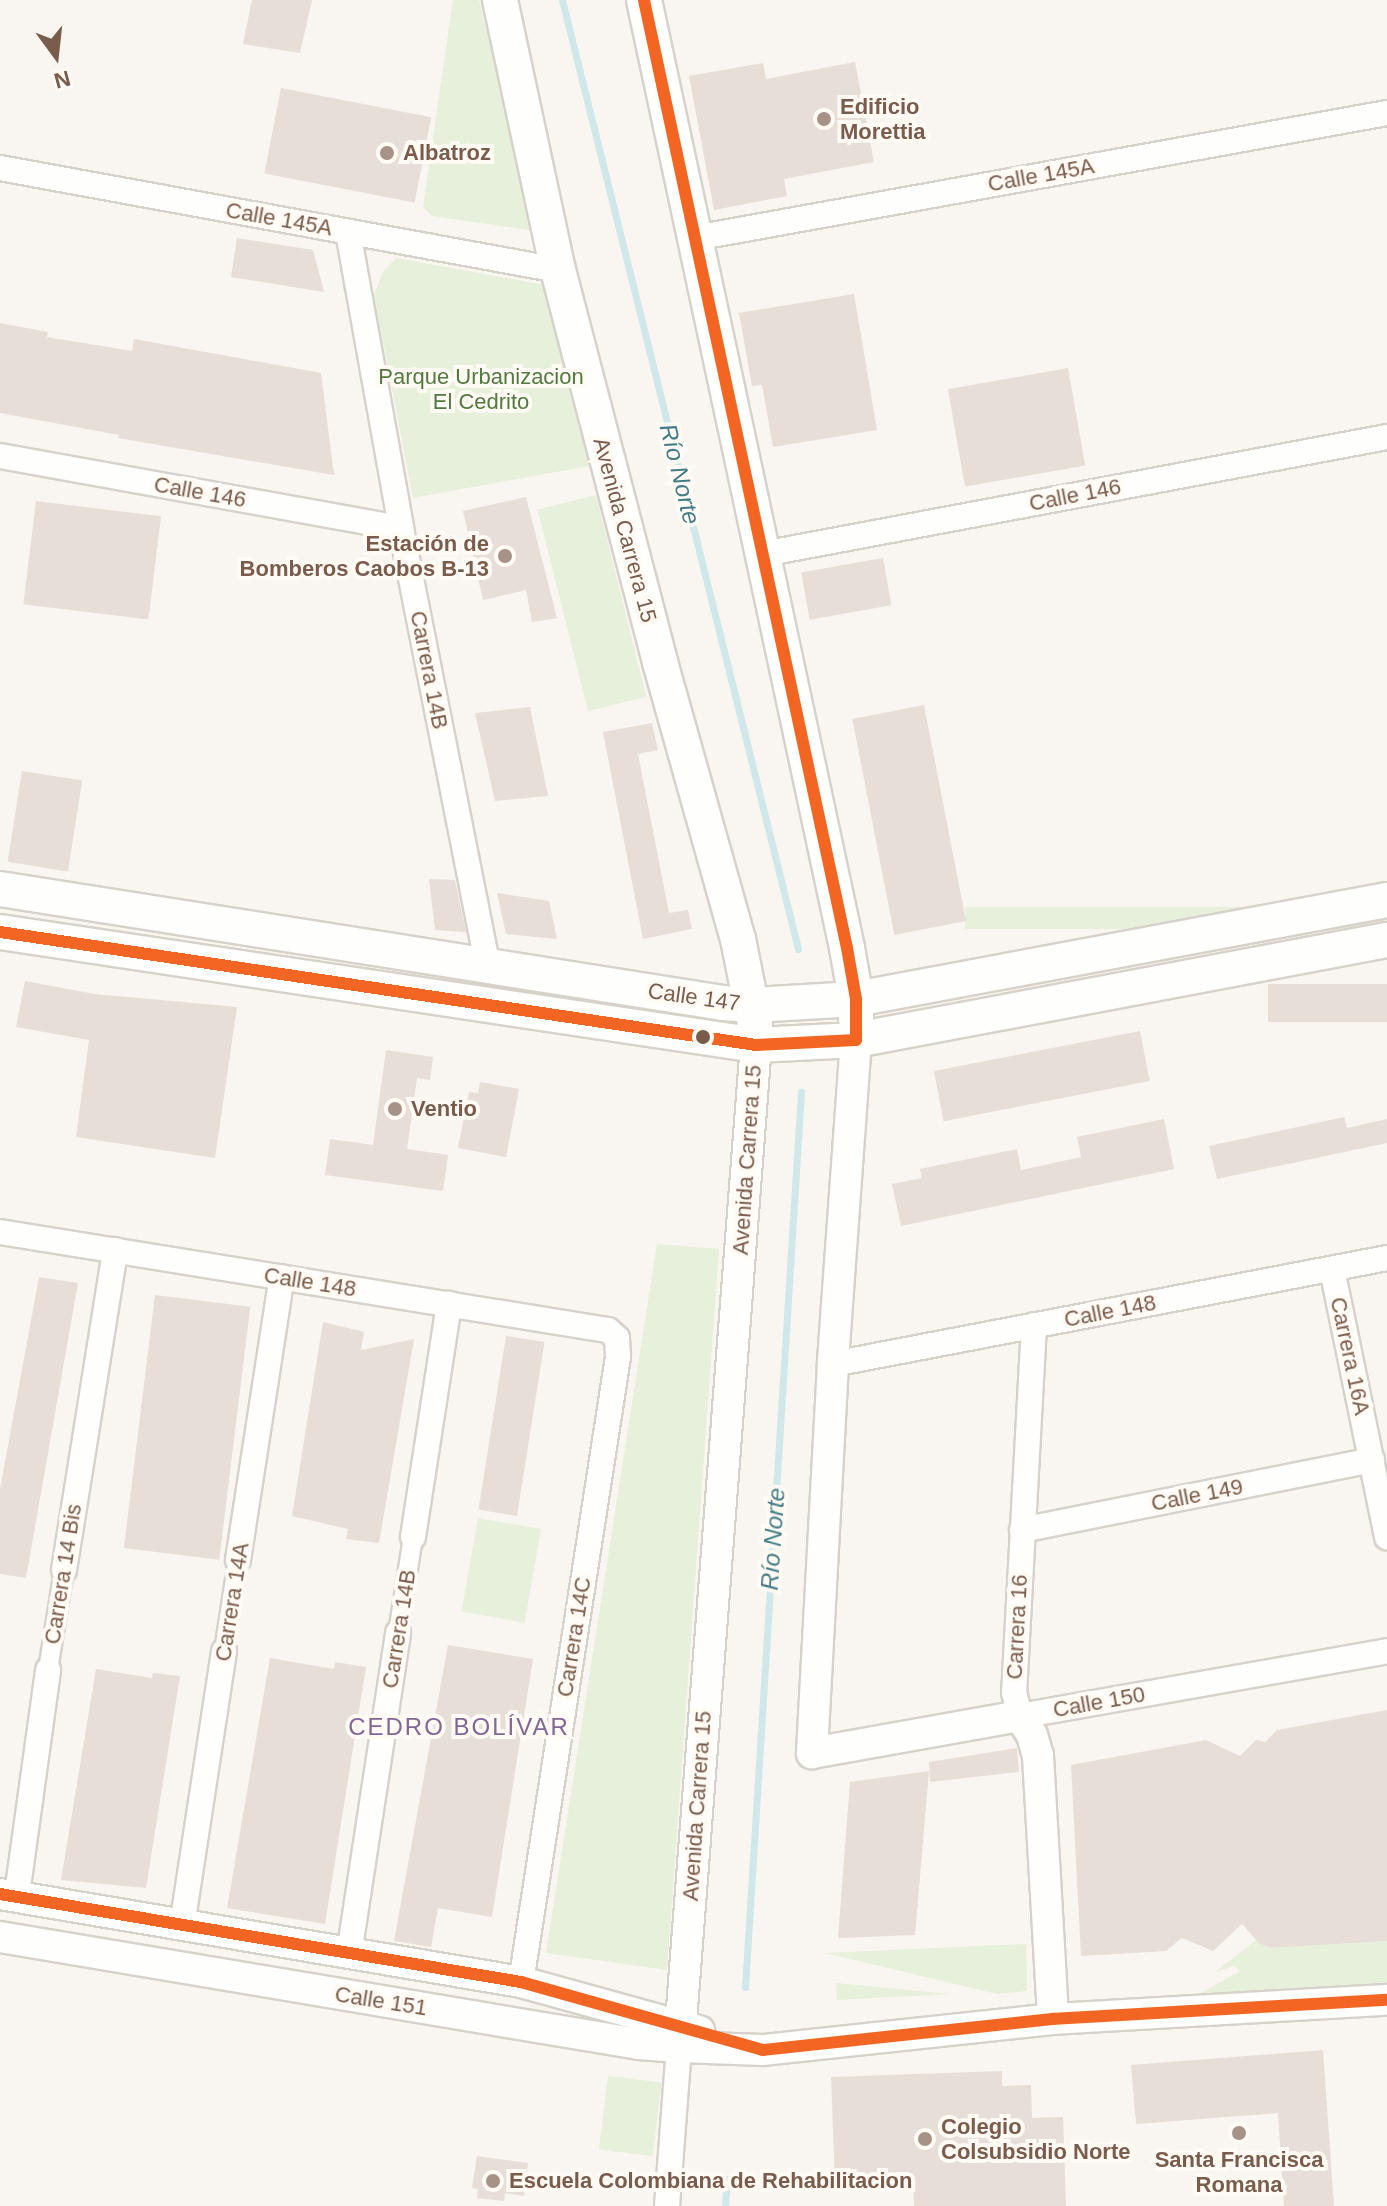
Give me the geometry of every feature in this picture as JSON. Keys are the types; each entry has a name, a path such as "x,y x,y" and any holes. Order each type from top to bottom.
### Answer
{"main road":[{"name":"Avenida Carrera 15","path":"500,0 558,270 753,1005 756,1045"},
{"path":"644,0 856,999 856,1040"},
{"name":"Calle 147","path":"0,889 488,967 753,1005 856,999 1387,900"},
{"name":"Calle 147","path":"0,932 756,1045 856,1040 1387,940"}],"street":[{"name":"Calle 145A","path":"695,238 1387,113"},
{"name":"Calle 145A","path":"0,168 558,270"},
{"name":"Carrera 14B","path":"348,232 401,528 488,967"},
{"name":"Calle 146","path":"763,554 1387,437"},
{"name":"Calle 146","path":"0,456 401,528"},
{"path":"833,1364 856,1040"},
{"name":"Avenida Carrera 15","path":"667,2206 756,1045"},
{"name":"Calle 148","path":"0,1232 608,1330 617,1338"},
{"name":"Carrera 14 Bis","path":"11,1895 18,1887 48,1670 115,1250"},
{"name":"Calle 148","path":"833,1364 1387,1258"},
{"name":"Carrera 16A","path":"1332,1269 1387,1537"},
{"name":"Carrera 14A","path":"182,1926 282,1277"},
{"name":"Carrera 14B","path":"349,1954 449,1304"},
{"name":"Carrera 16","path":"1034,1325 1014,1692 1020,1716 1032,1735 1038,1756 1053,2019"},
{"name":"Carrera 14C","path":"521,1982 618,1357 617,1338"},
{"name":"Calle 150","path":"833,1364 812,1753 1387,1651"},
{"name":"Calle 149","path":"1022,1530 1372,1460"},
{"path":"11,1895 13,1940"},
{"name":"Calle 151","path":"11,1895 521,1982 680,2036 763,2050 1053,2019 1387,2000"},
{"name":"Calle 151","path":"13,1940 592,2036 680,2036"}],"green space":[{"path":"453,0 479,0 535,231 432,216 423,207"},
{"name":"Parque Urbanizacion El Cedrito","path":"396,258 545,285 589,466 413,498 374,296 382,273"},
{"path":"596,495 646,697 588,711 538,510"},
{"path":"965,907 1387,907 1387,929 965,929"},
{"path":"657,1244 719,1249 667,1970 546,1953"},
{"path":"478,1518 541,1529 525,1623 462,1612"},
{"path":"1256,1940 1270,1948 1387,1941 1387,1990 1187,2001 1240,1971 1234,1966 1215,1972"},
{"path":"1026,1944 1027,1991 997,1994 825,1953"},
{"path":"836,1983 950,1994 837,2000"},
{"path":"608,2076 662,2083 653,2156 599,2149"}],"building":[{"path":"252,0 312,0 300,53 243,44"},
{"path":"855,62 874,162 784,179 787,196 714,210 689,76 763,63 766,79"},
{"path":"281,88 431,117 415,203 264,173"},
{"path":"237,238 313,250 324,292 231,277"},
{"path":"854,294 877,430 773,447 762,385 752,386 739,313"},
{"path":"0,323 48,332 47,337 132,351 134,339 321,373 334,475 118,438 119,435 0,413"},
{"path":"1068,368 1085,465 965,487 948,389"},
{"path":"526,497 557,618 532,622 526,590 483,600 463,511"},
{"path":"36,501 161,516 148,620 23,604"},
{"path":"883,558 891,605 810,620 801,572"},
{"path":"924,705 966,921 894,935 852,719"},
{"path":"530,707 548,796 495,801 475,713"},
{"path":"652,723 658,750 638,754 669,913 688,910 692,929 643,939 603,732"},
{"path":"22,771 82,781 68,871 8,862"},
{"path":"429,879 455,880 466,932 435,930"},
{"path":"497,893 549,901 557,939 506,934"},
{"path":"25,981 95,994 237,1007 215,1158 76,1137 89,1040 16,1027"},
{"path":"1268,984 1387,984 1387,1022 1268,1022"},
{"path":"1140,1031 1150,1081 944,1121 934,1071"},
{"name":"Ventio","path":"386,1050 433,1057 430,1080 417,1078 407,1149 448,1155 443,1191 325,1175 330,1139 373,1145"},
{"path":"480,1082 519,1089 506,1157 458,1148 469,1092 478,1093"},
{"path":"1344,1117 1347,1128 1387,1119 1387,1143 1217,1179 1209,1146"},
{"path":"1164,1119 1174,1169 901,1226 892,1184 922,1178 920,1169 1017,1149 1021,1170 1081,1157 1077,1137"},
{"path":"39,1277 78,1283 26,1578 0,1574 0,1489"},
{"path":"155,1295 250,1307 219,1560 124,1548"},
{"path":"323,1322 364,1332 361,1350 414,1339 379,1543 346,1539 348,1529 292,1516"},
{"path":"506,1336 545,1342 517,1516 478,1510"},
{"path":"448,1645 533,1659 492,1917 438,1908 431,1947 394,1941"},
{"path":"270,1658 334,1669 335,1662 366,1667 325,1924 227,1908"},
{"path":"96,1669 152,1678 153,1673 180,1676 146,1888 61,1880"},
{"path":"1387,1710 1387,1941 1270,1948 1259,1943 1242,1924 1213,1951 1182,1938 1166,1951 1081,1956 1071,1765 1206,1740 1240,1756 1256,1740 1265,1742 1277,1730"},
{"path":"1017,1748 1019,1772 930,1782 929,1762"},
{"path":"929,1771 915,1935 838,1938 850,1782"},
{"path":"1323,2050 1334,2206 1284,2206 1278,2113 1136,2124 1131,2065"},
{"path":"1002,2071 1002,2086 1031,2085 1032,2118 1063,2117 1066,2206 914,2206 913,2180 835,2183 831,2077"},
{"path":"477,2156 528,2163 524,2196 505,2193 504,2201 477,2198 478,2189 472,2188"}],"waterway":[{"name":"Río Norte","path":"562,0 798,949"},
{"name":"Río Norte","path":"745,1987 801,1092"},
{"name":"Río Norte","path":"725,2206 727,2179"}],"transit line":[{"path":"0,932 756,1045 856,1040 856,999 847,948 644,0"},
{"path":"0,1894 521,1982 763,2050 1053,2019 1387,2000"}],"place":[{"name":"Edificio Morettia","path":"824,119"},
{"name":"Albatroz","path":"387,153"},
{"name":"Estación de Bomberos Caobos B-13","path":"505,556"},
{"name":"Ventio","path":"395,1109"},
{"name":"Santa Francisca Romana","path":"1239,2133"},
{"name":"Colegio Colsubsidio Norte","path":"925,2139"},
{"name":"Escuela Colombiana de Rehabilitacion","path":"493,2181"}],"district":[{"name":"CEDRO BOLÍVAR","path":"459,1727"}]}
